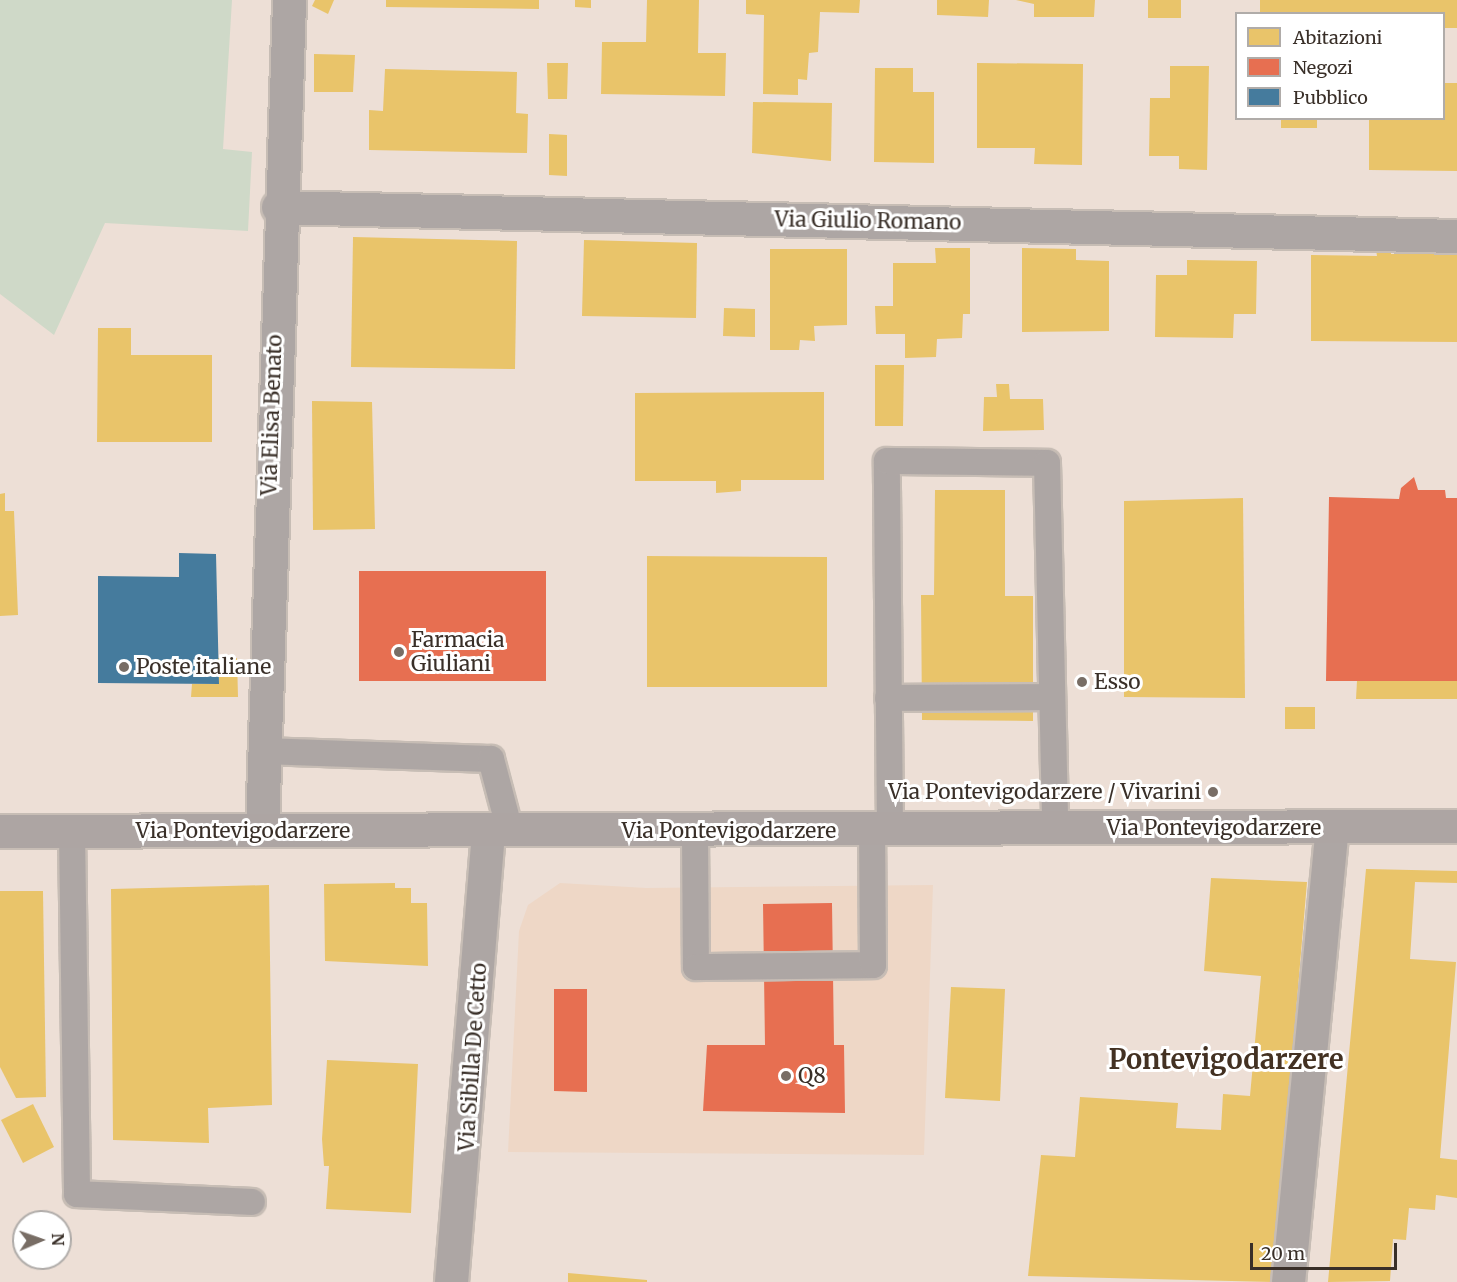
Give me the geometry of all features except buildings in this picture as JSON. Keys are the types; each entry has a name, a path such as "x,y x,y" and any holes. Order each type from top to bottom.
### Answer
{"main road":[{"name":"Via Pontevigodarzere","path":"0,831 262,829 695,833 1457,826"}],"street":[{"name":"Via Elisa Benato","path":"262,829 262,751 278,207 289,0"},
{"name":"Via Giulio Romano","path":"278,207 1457,236"},
{"path":"1288,1282 1332,827"},
{"name":"Via Sibilla De Cetto","path":"451,1282 499,831"}],"lane":[{"path":"695,833 696,967 873,965 888,698 886,461 1047,463 1055,829"},
{"path":"888,698 1052,697"},
{"path":"262,751 491,759 499,831"},
{"path":"72,831 77,1194 252,1202"}],"shaded area":[{"path":"560,883 646,888 933,885 924,1155 508,1152 519,931 528,905"}],"green space":[{"path":"0,0 232,0 223,149 252,152 248,231 105,223 54,335 0,294"}],"place":[{"name":"Farmacia Giuliani","path":"399,652"},
{"name":"Poste italiane","path":"124,667"},
{"name":"Esso","path":"1082,682"},
{"name":"Via Pontevigodarzere / Vivarini","path":"1213,792"},
{"name":"Q8","path":"786,1076"}],"district":[{"name":"Pontevigodarzere","path":"1226,1060"}]}
